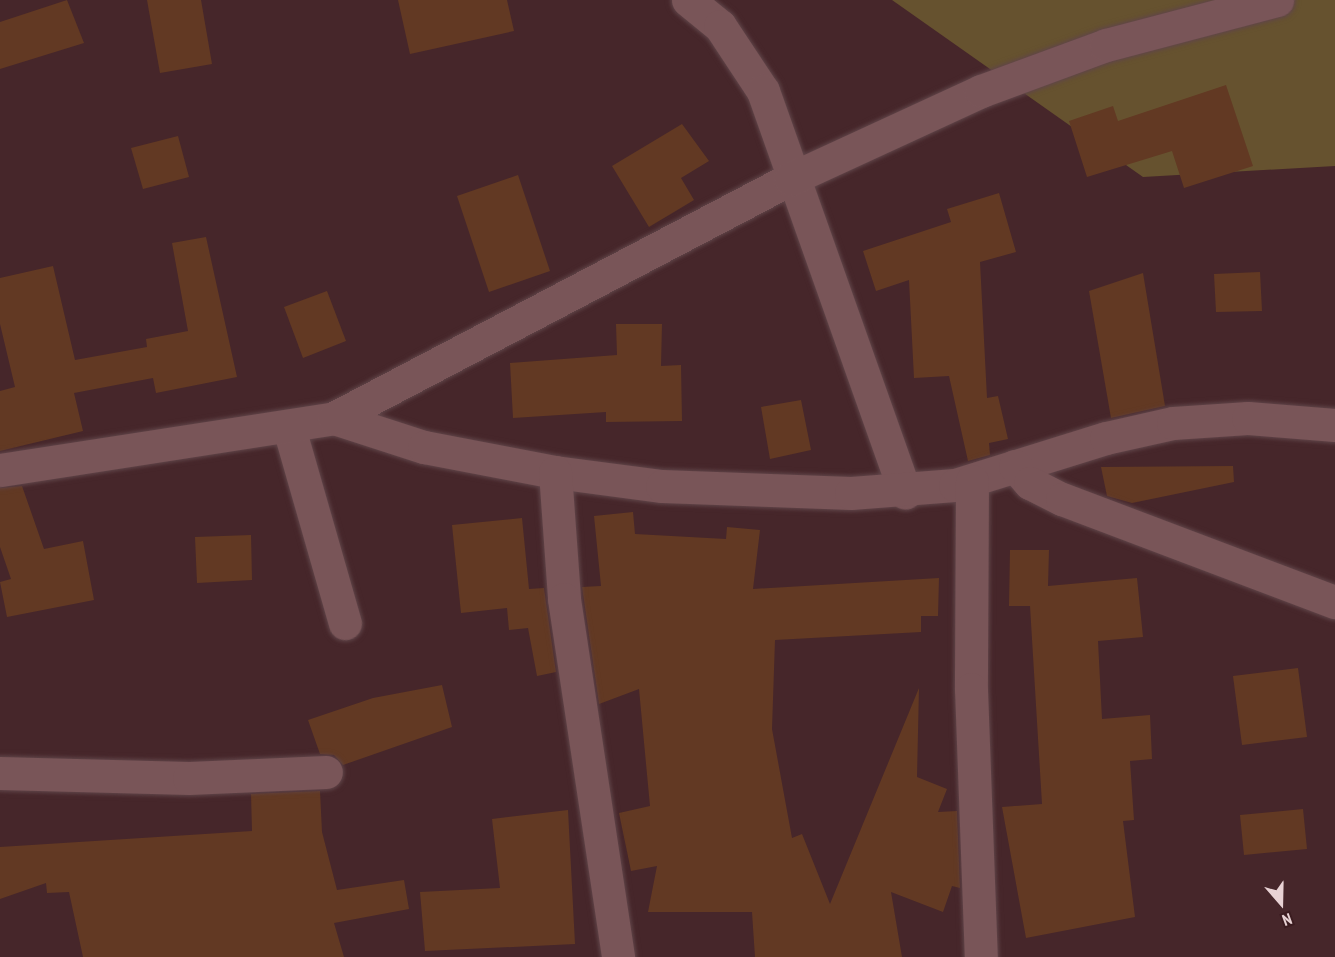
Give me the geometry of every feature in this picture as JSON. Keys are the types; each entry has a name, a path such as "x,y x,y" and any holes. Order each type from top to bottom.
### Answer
{"street":[{"path":"688,0 720,26 763,91 790,179 905,493"},
{"path":"0,470 290,428 334,418 790,179 981,92 1106,45 1277,0"},
{"path":"334,418 424,447 555,472 662,486 905,493 972,481 1014,466 1173,423 1248,418 1335,425"},
{"path":"290,428 345,623"},
{"path":"1014,466 1030,483 1062,499 1335,602"},
{"path":"555,472 564,599 618,957"},
{"path":"972,481 971,688 981,957"},
{"path":"0,773 189,778 326,772"}],"shaded area":[{"path":"892,0 1335,0 1335,166 1143,177"}],"building":[{"path":"67,0 84,43 0,69 0,22"},
{"path":"147,0 201,0 212,64 160,73"},
{"path":"398,0 507,0 514,31 410,54"},
{"path":"1226,85 1253,166 1184,188 1172,151 1087,177 1069,121 1113,106 1118,121"},
{"path":"682,124 709,161 681,178 694,200 649,227 612,166"},
{"path":"178,136 189,177 143,189 131,148"},
{"path":"518,175 550,271 489,292 457,196"},
{"path":"999,193 1016,252 980,262 987,398 998,396 1008,439 989,443 990,455 968,461 949,376 914,378 909,280 876,291 863,251 951,222 947,209"},
{"path":"206,237 237,377 156,393 153,378 74,393 83,431 0,451 0,391 15,387 0,324 0,278 53,266 75,360 147,347 146,339 188,331 172,243"},
{"path":"1260,272 1262,311 1216,312 1214,274"},
{"path":"1143,273 1165,406 1111,418 1089,291"},
{"path":"327,291 346,341 303,358 284,307"},
{"path":"616,324 662,324 661,366 681,365 682,421 606,422 606,412 513,418 510,363 617,355"},
{"path":"801,400 811,450 770,459 761,407"},
{"path":"1233,466 1234,482 1132,503 1107,496 1101,467"},
{"path":"22,486 44,549 83,541 94,600 7,617 0,582 11,579 0,547 0,488"},
{"path":"633,512 635,534 726,539 727,527 760,530 753,589 939,578 938,616 921,616 921,632 775,640 772,729 792,838 802,834 830,904 919,688 917,777 947,789 938,812 957,811 960,888 952,886 943,912 891,892 902,957 755,957 752,912 648,912 657,866 631,871 619,813 650,806 639,689 599,704 582,587 601,586 594,516"},
{"path":"522,518 529,589 544,588 556,672 537,676 528,628 509,630 507,608 461,613 452,525"},
{"path":"251,535 252,580 197,583 195,537"},
{"path":"1010,550 1049,550 1048,586 1137,578 1143,637 1098,641 1102,719 1150,715 1152,759 1130,761 1134,820 1123,821 1135,917 1026,938 1002,807 1042,804 1030,606 1009,606"},
{"path":"1298,668 1307,737 1242,745 1233,676"},
{"path":"442,685 452,727 343,765 334,755 320,754 308,720 373,698"},
{"path":"320,791 322,832 337,890 404,880 409,909 334,923 344,957 83,957 69,892 47,893 46,883 0,899 0,847 252,831 251,794"},
{"path":"1303,809 1307,849 1244,855 1240,815"},
{"path":"568,810 575,944 425,951 420,892 500,888 492,819"}]}
